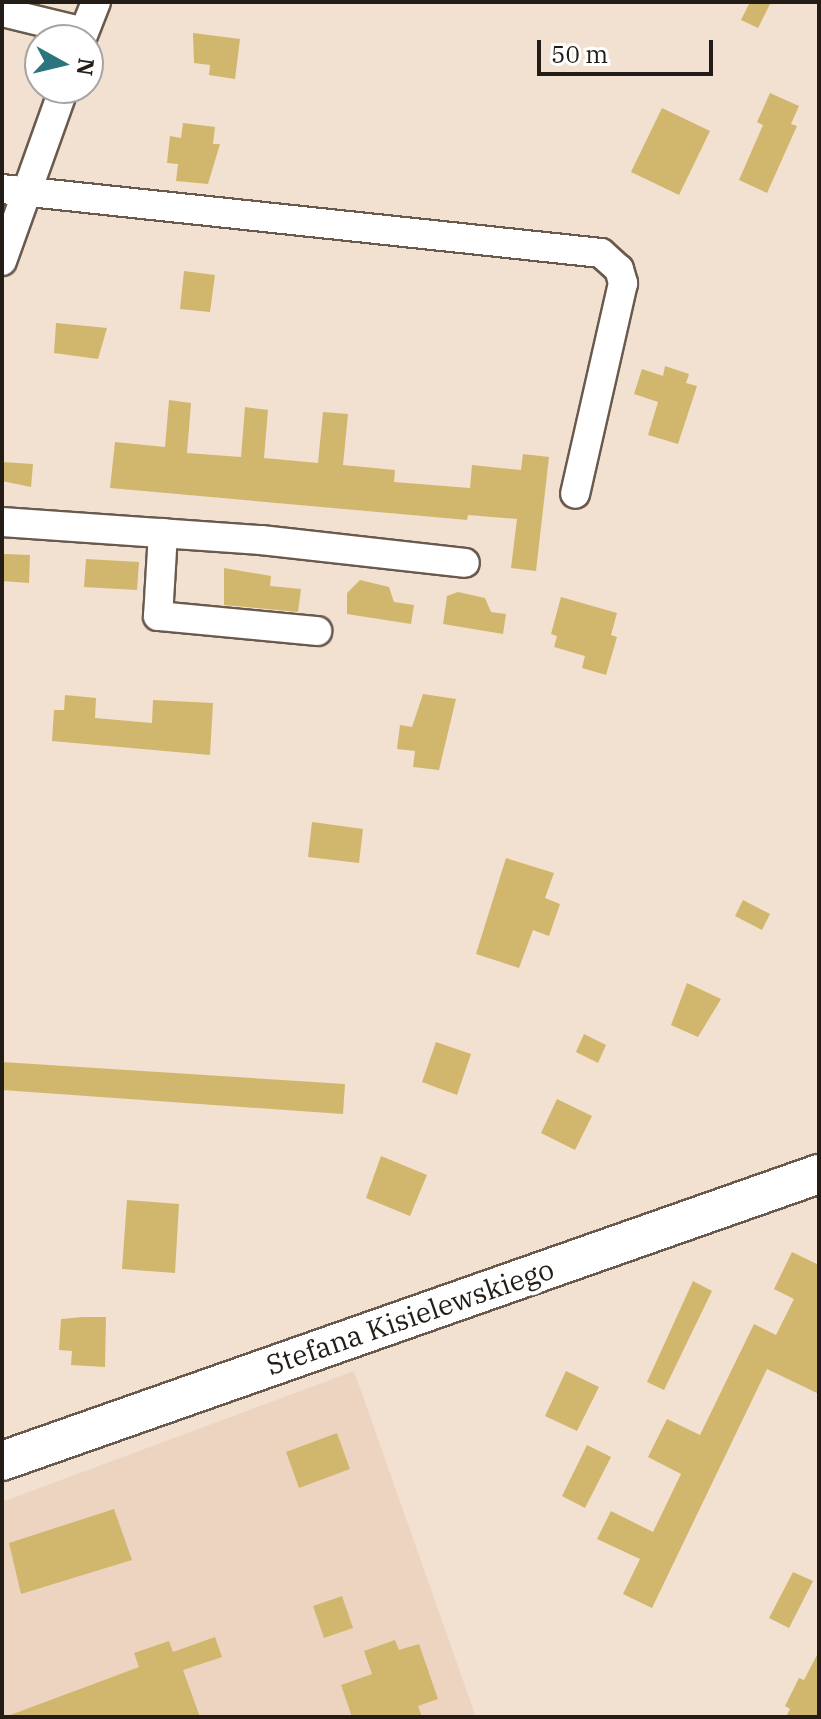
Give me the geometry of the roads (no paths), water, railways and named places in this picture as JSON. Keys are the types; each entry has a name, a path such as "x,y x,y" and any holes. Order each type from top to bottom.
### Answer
{"main road":[{"name":"Stefana Kisielewskiego","path":"2,1461 819,1174"}],"street":[{"path":"88,24 96,2"},
{"path":"2,12 42,24"},
{"path":"2,261 15,190 56,104"},
{"path":"15,190 601,253 619,269 623,283 575,494"},
{"path":"2,522 163,533 465,563"},
{"path":"163,533 158,616 317,631"}]}
